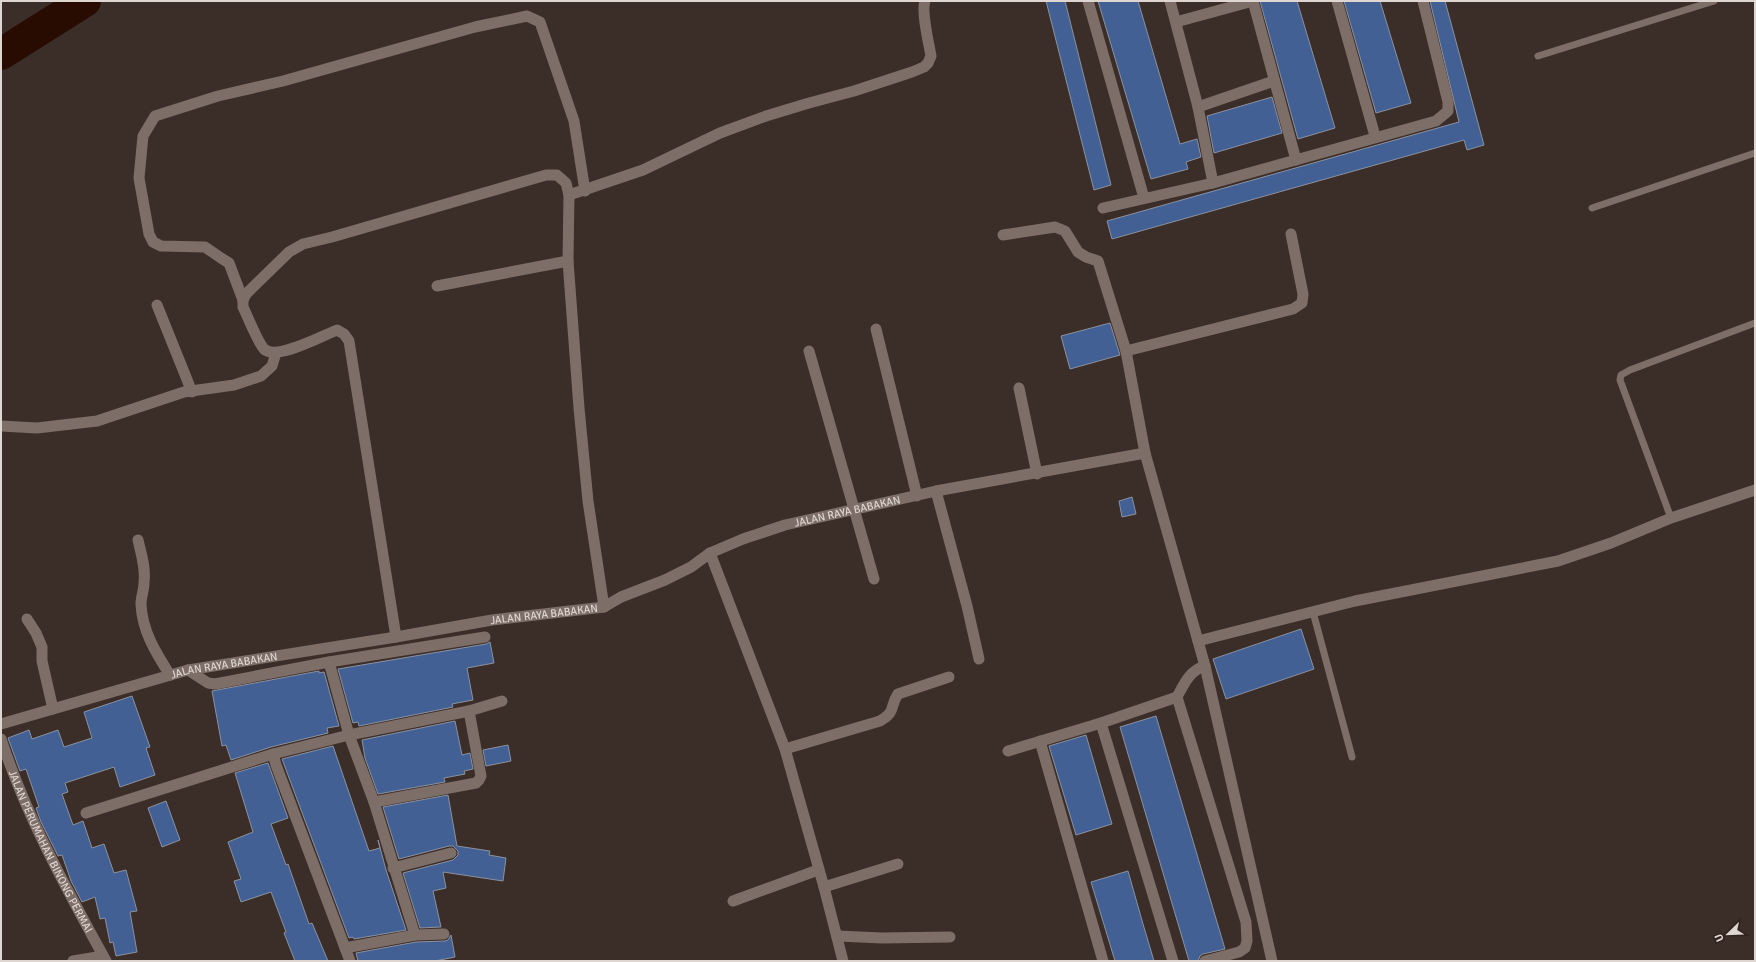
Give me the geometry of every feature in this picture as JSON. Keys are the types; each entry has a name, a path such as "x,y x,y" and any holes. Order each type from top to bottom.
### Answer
{"street":[{"path":"569,195 585,191 643,170 720,133 759,118 854,91 924,67 928,63 930,56 924,4 925,1"},
{"path":"1088,1 1144,198"},
{"path":"1170,1 1198,107 1213,183"},
{"path":"1176,22 1253,1 1296,160"},
{"path":"1337,1 1375,136"},
{"path":"1103,208 1213,183 1375,136 1436,121 1448,111 1448,102 1423,1"},
{"path":"396,637 349,341 344,334 337,330 290,349 270,353 263,348 243,307 229,263 205,247 161,246 153,242 149,234 139,178 143,136 155,116 218,96 283,81 475,27 527,16 540,22 560,75 574,121 585,191"},
{"path":"1198,107 1274,81"},
{"path":"242,300 246,294 289,252 303,244 546,175 557,175 566,183 569,195 568,261 579,408 588,501 604,607"},
{"path":"1002,235 1055,227 1065,231 1078,252 1086,257 1098,261 1126,351 1145,453 1205,666 1272,961"},
{"path":"1126,351 1293,309 1302,303 1303,294 1292,234"},
{"path":"437,286 568,261"},
{"path":"157,305 192,392"},
{"path":"876,329 917,496"},
{"path":"809,351 874,579"},
{"path":"1,426 37,428 97,421 184,392 234,385 261,376 272,366 276,353"},
{"path":"1019,388 1037,474"},
{"name":"JALAN RAYA BABAKAN","path":"1,724 188,670 492,620 604,607 621,597 666,580 691,568 710,553 743,539 785,525 936,491 1037,474 1145,453"},
{"path":"1198,641 1355,601 1558,561 1611,543 1671,518 1755,490"},
{"path":"936,491 967,606 979,659"},
{"path":"138,540 144,562 141,603 143,622 154,650 170,675"},
{"path":"710,553 785,749 844,961"},
{"path":"27,619 36,633 42,647 42,661 53,709"},
{"path":"188,670 208,683 215,684 329,662 485,637"},
{"path":"329,662 349,735 374,802 393,868 415,935"},
{"path":"1205,666 1199,667 1186,680 1178,697 1246,922 1247,941 1245,948 1239,952 1205,961"},
{"path":"785,749 880,721 889,716 893,710 895,699 898,694 948,677"},
{"path":"1008,751 1101,723 1178,697"},
{"path":"86,813 273,754 349,735 469,711 502,701"},
{"path":"374,802 476,783 481,776 469,711"},
{"path":"1101,723 1173,961"},
{"name":"JALAN PERUMAHAN BINONG PERMAI","path":"1,739 48,855 105,958"},
{"path":"1040,741 1103,961"},
{"path":"273,754 350,961"},
{"path":"393,868 451,853"},
{"path":"824,887 898,864"},
{"path":"733,901 818,870"},
{"path":"345,948 415,935 444,934"},
{"path":"838,936 882,938 950,937"},
{"path":"73,961 105,958"}],"lane":[{"path":"1538,56 1714,1"},
{"path":"1592,208 1755,153"},
{"path":"1671,518 1620,380 1621,375 1630,370 1755,323"},
{"path":"1313,612 1352,757"}],"building":[{"path":"1046,1 1065,1 1111,185 1094,190"},
{"path":"1098,1 1138,1 1180,144 1197,139 1201,157 1186,162 1188,169 1151,179"},
{"path":"1260,1 1297,1 1335,128 1298,139"},
{"path":"1344,1 1380,1 1411,103 1376,113"},
{"path":"1430,1 1445,1 1484,145 1467,150 1464,140 1112,239 1107,221 1459,122"},
{"path":"1272,97 1282,133 1214,153 1207,116"},
{"path":"1110,323 1120,355 1070,369 1061,336"},
{"path":"1132,497 1136,514 1122,517 1119,501"},
{"path":"1301,629 1314,669 1226,699 1213,659"},
{"path":"490,642 494,663 467,668 473,700 452,704 453,707 359,726 358,722 353,723 338,669 486,644"},
{"path":"319,671 319,673 324,672 339,726 327,728 328,733 271,747 231,760 226,745 222,746 212,691"},
{"path":"132,696 150,747 146,748 155,775 120,787 114,767 65,783 68,792 62,794 73,825 83,821 92,848 104,844 114,873 126,870 137,911 130,912 137,952 116,956 113,942 110,943 105,918 100,919 95,897 82,902 71,881 62,855 58,856 41,822 36,808 39,807 26,769 20,771 8,738 29,730 32,739 58,730 64,747 92,738 84,712"},
{"path":"1156,716 1225,949 1203,954 1200,956 1198,961 1189,961 1120,727"},
{"path":"455,721 462,755 470,753 473,769 464,771 465,774 444,778 445,782 378,794 365,758 362,740"},
{"path":"1086,735 1112,824 1076,835 1049,746"},
{"path":"508,745 511,761 486,766 483,750"},
{"path":"333,746 369,851 380,848 378,840 386,870 406,930 354,939 353,937 349,938 282,759"},
{"path":"268,763 288,818 271,824 286,865 288,864 309,924 312,923 328,961 295,961 271,892 241,902 234,881 241,879 228,842 253,832 235,773"},
{"path":"448,795 457,846 490,851 489,855 506,858 503,881 443,872 446,888 433,891 441,927 420,928 403,873 453,860 458,855 458,851 453,846 449,846 399,859 383,807"},
{"path":"166,801 180,840 162,847 148,808"},
{"path":"1128,871 1154,961 1115,961 1091,882"},
{"path":"451,935 455,957 435,961 358,961 356,953 416,942 445,941 448,940"}],"waterway":[{"path":"1,54 85,1"}]}
